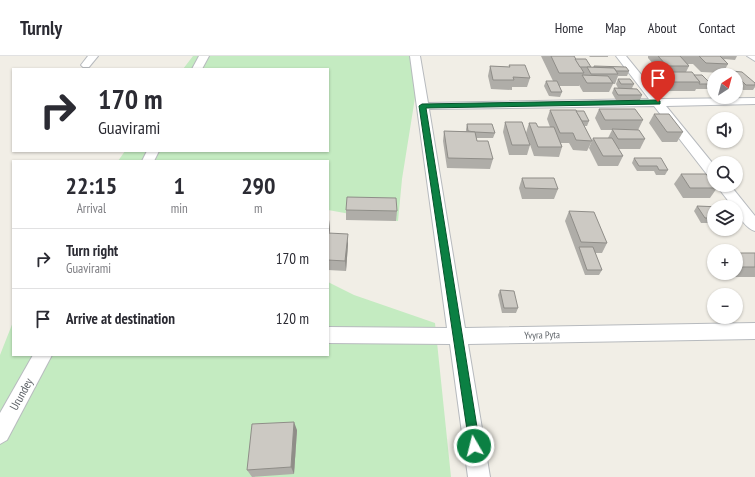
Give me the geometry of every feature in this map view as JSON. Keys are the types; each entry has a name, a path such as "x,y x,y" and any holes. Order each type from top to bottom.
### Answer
{"street":[{"path":"86,65 93,56"},
{"path":"198,68 204,56"},
{"path":"415,56 479,477"},
{"path":"621,56 707,165"},
{"path":"422,106 755,101"},
{"path":"728,192 755,226"},
{"name":"Yvyra Pyta","path":"329,335 458,336 755,331"},
{"name":"Urundey","path":"0,433 42,356"}],"green space":[{"path":"193,56 415,56 418,79 402,179 398,221 329,210 329,160 119,160 124,152 329,152 329,68 184,68"},
{"path":"329,282 354,295 435,323 451,477 0,477 0,355 12,325 12,356 329,356"}],"building":[{"path":"551,56 574,56 584,73 559,73"},
{"path":"658,56 680,56 689,66 667,66"},
{"path":"699,56 720,56 728,64 706,63"},
{"path":"575,59 586,59 591,67 580,67"},
{"path":"509,65 525,65 530,78 513,77 514,80 493,80 490,66 510,67"},
{"path":"594,66 626,67 629,71 616,71 614,68"},
{"path":"587,67 614,68 618,74 591,74"},
{"path":"665,72 692,72 700,82 673,82"},
{"path":"743,73 755,83 755,85 746,85 743,82"},
{"path":"582,75 608,76 613,83 587,83"},
{"path":"694,75 702,75 707,80 707,84 699,84 700,82"},
{"path":"618,79 630,79 634,84 621,84"},
{"path":"546,81 557,81 562,92 551,92"},
{"path":"614,88 637,89 642,95 618,95"},
{"path":"599,109 635,109 643,120 605,120"},
{"path":"550,110 576,110 592,141 576,140 573,133 560,133"},
{"path":"576,111 584,111 589,121 582,121"},
{"path":"654,114 669,114 683,132 667,132"},
{"path":"505,122 522,122 530,145 512,145"},
{"path":"529,123 536,123 538,127 554,127 562,147 538,147"},
{"path":"467,124 492,124 495,133 468,131"},
{"path":"612,129 639,130 645,139 618,139"},
{"path":"444,131 475,132 477,141 488,141 493,159 448,158"},
{"path":"593,138 612,138 623,156 603,156"},
{"path":"634,158 661,158 668,170 659,170 657,166 639,166"},
{"path":"681,174 706,174 707,188 690,188"},
{"path":"522,178 554,178 558,189 525,188"},
{"path":"347,197 396,198 397,211 346,210"},
{"path":"697,206 707,206 707,218 705,218"},
{"path":"569,211 594,212 607,243 581,242"},
{"path":"329,233 348,234 345,261 329,260"},
{"path":"579,247 593,247 602,270 587,270"},
{"path":"743,253 755,253 755,267 743,267"},
{"path":"500,290 514,291 518,308 504,308"},
{"path":"294,422 291,467 247,470 252,424"}],"route":[{"path":"474,446 422,106 658,102"}]}
